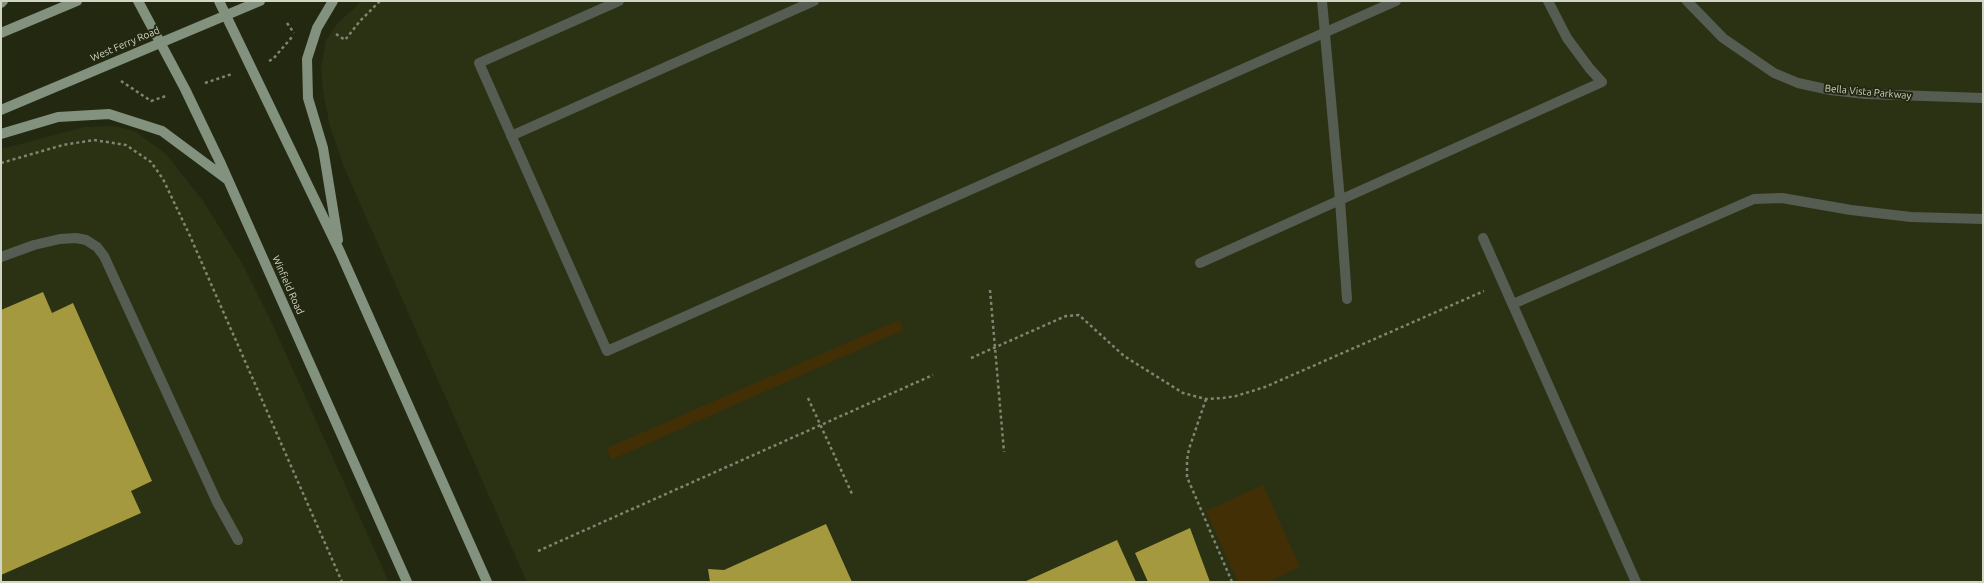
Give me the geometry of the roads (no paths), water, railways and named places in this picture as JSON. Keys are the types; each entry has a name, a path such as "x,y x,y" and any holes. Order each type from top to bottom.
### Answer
{"main road":[{"path":"1,33 77,1"},
{"name":"Winfield Road","path":"138,1 161,41 228,180 407,582"},
{"path":"219,1 340,252 487,582"},
{"name":"West Ferry Road","path":"1,110 161,41 260,1"},
{"path":"333,1 317,28 307,59 307,67 308,98 323,148 340,252"},
{"path":"1,134 58,117 109,114 162,131 228,180"}],"street":[{"path":"619,1 479,63 607,351 1396,1"},
{"path":"511,136 814,1"},
{"path":"1322,1 1340,200 1347,299"},
{"path":"1200,263 1602,82 1590,69 1567,38 1548,1"},
{"name":"Bella Vista Parkway","path":"1687,1 1723,38 1774,73 1798,83 1830,90 1866,94 1983,98"},
{"path":"1513,304 1754,199 1782,198 1851,210 1911,216 1983,219"},
{"path":"1,257 34,245 60,239 76,238 86,240 97,248 104,256 218,502 238,540"},
{"path":"1483,238 1636,582"}]}
